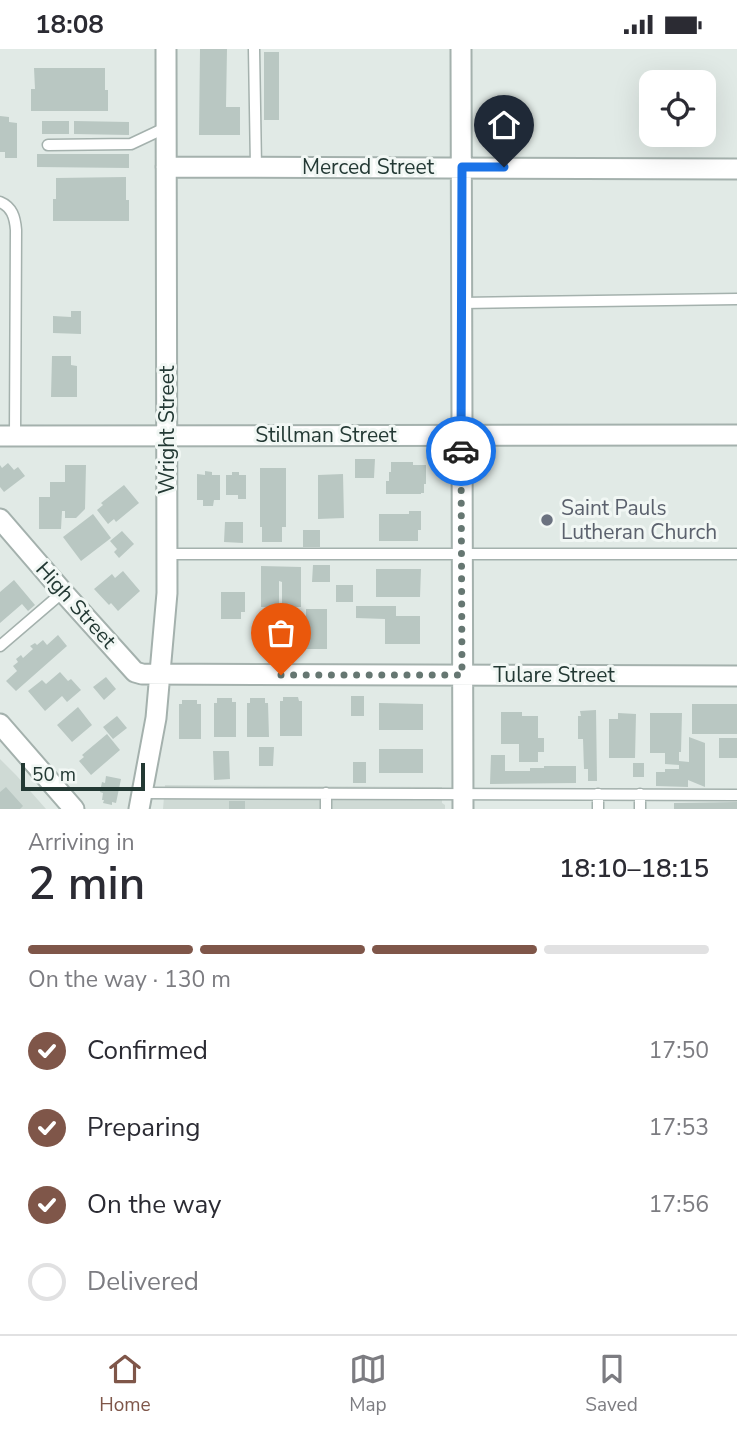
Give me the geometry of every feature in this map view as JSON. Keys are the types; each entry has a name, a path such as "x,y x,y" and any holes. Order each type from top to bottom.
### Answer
{"street":[{"name":"Wright Street","path":"141,801 156,719 167,593 166,49"},
{"path":"461,49 463,801"},
{"name":"Merced Street","path":"166,167 737,169"},
{"name":"Stillman Street","path":"8,436 737,435"},
{"name":"High Street","path":"0,519 135,672 161,674"},
{"name":"Tulare Street","path":"161,674 737,676"},
{"path":"1,727 74,809"}],"lane":[{"path":"254,49 256,167"},
{"path":"48,145 131,144 166,128"},
{"path":"0,202 13,214 16,230 8,436"},
{"path":"462,303 737,299"},
{"path":"168,554 737,554"},
{"path":"0,646 63,592"},
{"path":"141,801 326,793 463,801 598,794 737,795"},
{"path":"326,793 326,809"},
{"path":"598,794 598,809"},
{"path":"640,794 640,809"}],"shaded area":[{"path":"0,759 16,775 46,809 0,809"},
{"path":"165,785 442,787 442,803 445,809 163,809"}],"building":[{"path":"200,49 227,49 226,107 240,107 240,135 199,135"},
{"path":"264,52 279,52 279,120 264,120"},
{"path":"34,68 105,68 108,111 31,111 31,89 35,89"},
{"path":"0,116 9,117 9,122 17,123 17,158 5,158 5,152 0,152"},
{"path":"42,121 69,121 69,134 42,134"},
{"path":"74,121 129,122 129,135 74,134"},
{"path":"37,154 129,154 129,168 37,167"},
{"path":"126,177 129,221 53,221 56,178"},
{"path":"71,311 81,311 81,334 53,333 53,316 71,317"},
{"path":"52,356 71,356 71,365 77,366 77,397 51,397"},
{"path":"355,459 375,459 374,478 355,478"},
{"path":"391,462 426,465 424,493 386,494"},
{"path":"8,463 14,470 18,467 25,476 4,492 0,487 0,465 2,468"},
{"path":"65,465 86,465 85,509 76,518 65,518 65,511 62,511 61,529 39,529 39,497 50,497 50,482 65,482"},
{"path":"260,468 286,468 286,527 282,527 282,542 262,542"},
{"path":"205,471 220,475 220,500 214,500 213,506 203,506 203,500 197,500 197,474 205,475"},
{"path":"232,472 246,475 246,499 238,499 238,495 226,495 226,475 232,475"},
{"path":"343,474 344,518 318,519 318,475"},
{"path":"124,485 139,503 116,522 114,519 108,524 97,510 103,505 101,503"},
{"path":"409,511 421,511 418,541 379,541 379,514 409,514"},
{"path":"93,514 111,538 81,561 63,537"},
{"path":"225,522 243,522 243,543 224,542"},
{"path":"303,530 320,530 320,547 303,547"},
{"path":"122,531 134,544 119,558 114,552 117,549 110,541"},
{"path":"313,565 330,565 330,582 312,582"},
{"path":"261,566 301,567 301,607 282,607 282,582 279,581 279,607 261,607"},
{"path":"376,569 421,569 420,597 376,597"},
{"path":"123,571 140,591 118,611 94,589 112,574 115,578"},
{"path":"14,580 35,605 28,611 22,604 0,623 0,592"},
{"path":"336,585 353,585 353,602 336,602"},
{"path":"221,592 245,592 245,612 241,612 241,619 221,619"},
{"path":"356,606 396,606 396,616 420,616 420,644 385,644 385,619 356,618"},
{"path":"306,609 327,609 327,649 306,649"},
{"path":"266,616 292,616 292,640 284,641 284,646 273,646 273,641 266,641"},
{"path":"58,635 67,646 16,691 6,681 17,671 13,666 18,662 16,659 21,655 23,658 33,649 30,646 35,643 37,645 43,640 47,645"},
{"path":"60,672 81,690 67,702 62,696 45,711 28,691 42,680 46,684"},
{"path":"106,677 116,689 104,700 93,687"},
{"path":"351,696 364,696 364,716 351,716"},
{"path":"283,697 298,697 299,701 302,701 302,736 280,736 280,701 283,701"},
{"path":"217,698 232,698 232,702 236,702 236,737 214,737 214,703 217,703"},
{"path":"250,698 265,698 265,703 268,703 269,737 247,737 247,703 250,703"},
{"path":"182,700 197,700 197,704 201,704 201,739 179,739 179,704 182,704"},
{"path":"379,703 423,704 423,730 379,730"},
{"path":"692,704 737,704 737,734 692,734"},
{"path":"78,707 92,725 72,742 57,725"},
{"path":"596,710 597,781 588,781 588,769 584,769 583,739 578,739 578,716 581,716 580,711"},
{"path":"501,712 522,712 522,716 538,716 538,738 544,738 544,752 538,752 538,762 519,762 519,744 501,744"},
{"path":"618,713 636,714 635,758 609,758 609,719 618,719"},
{"path":"650,713 682,713 679,761 689,762 689,737 705,743 705,787 688,780 688,787 656,786 656,772 679,769 679,765 665,764 665,753 650,753"},
{"path":"117,716 127,728 113,739 103,727"},
{"path":"107,734 120,750 91,775 79,761 84,757 82,755"},
{"path":"719,738 737,738 737,758 719,758"},
{"path":"259,747 274,747 273,766 259,766"},
{"path":"379,749 423,749 423,773 379,773"},
{"path":"213,751 229,751 230,779 214,780"},
{"path":"491,755 505,755 505,771 530,771 530,768 544,766 576,766 576,783 490,784"},
{"path":"353,762 366,762 366,783 353,783"},
{"path":"633,763 644,763 644,777 633,777"},
{"path":"106,776 121,779 116,803 112,802 112,805 103,803 103,793 100,792"},
{"path":"6,787 23,806 20,809 0,809 0,792"},
{"path":"229,801 245,801 245,809 229,809"},
{"path":"737,802 737,809 674,809 674,803"}],"way so far":[{"path":"281,675 462,675 461,451"}],"place":[{"name":"Saint Pauls Lutheran Church","path":"547,520"}],"route":[{"path":"461,451 462,167 504,167"}]}
